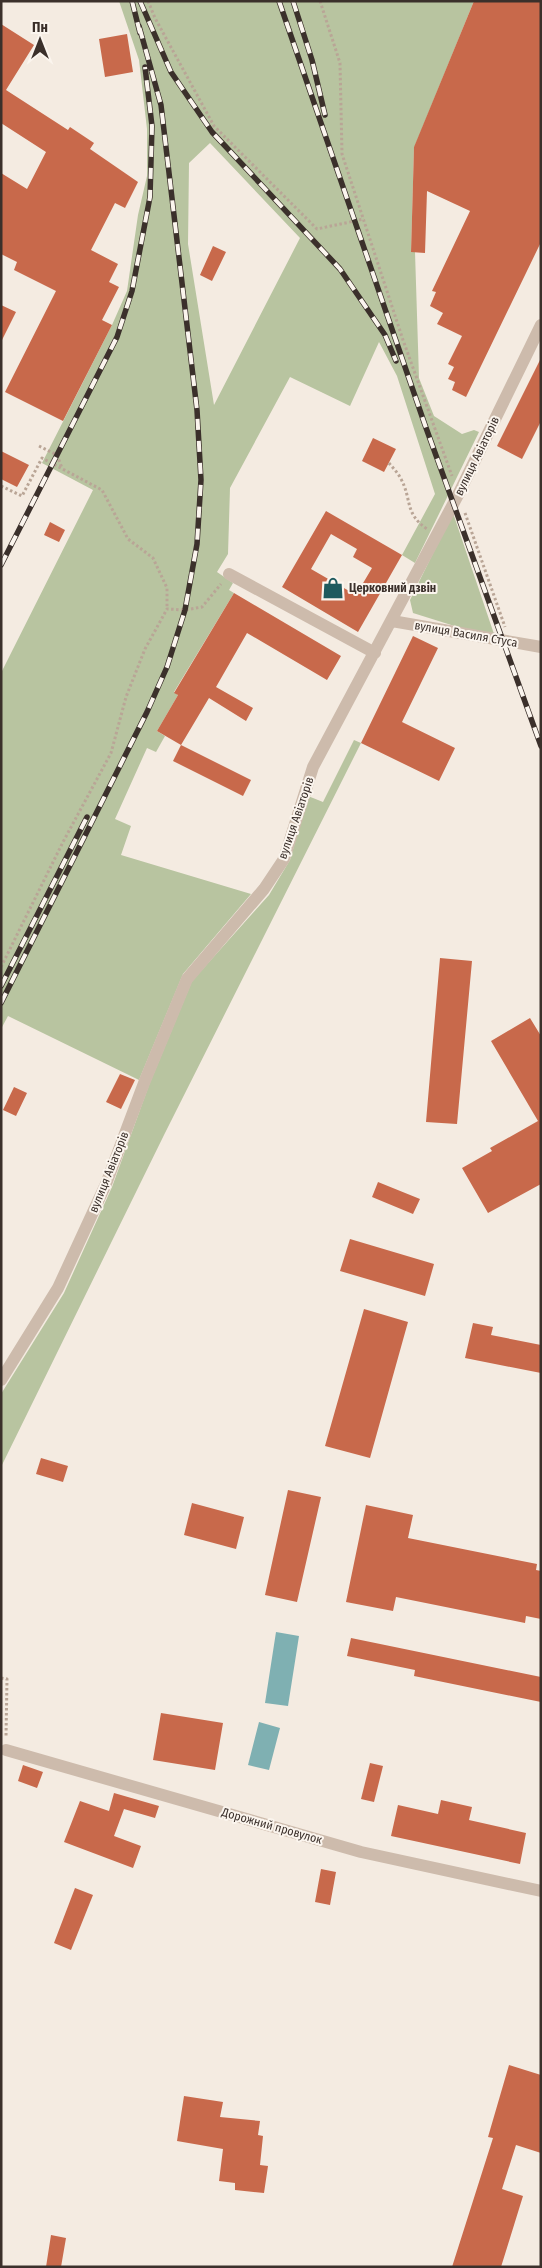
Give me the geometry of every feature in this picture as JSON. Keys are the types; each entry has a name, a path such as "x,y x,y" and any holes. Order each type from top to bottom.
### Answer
{"street":[{"name":"вулиця Авіаторів","path":"1,1380 58,1288 106,1184 144,1083 187,978 264,889 284,859 313,767 458,495 541,326"},
{"path":"229,574 375,653"},
{"name":"вулиця Василя Стуса","path":"392,621 541,647"},
{"name":"Дорожний провулок","path":"6,1750 361,1852 541,1891"}],"path":[{"path":"148,1 154,18 214,126 317,229 364,219"},
{"path":"320,1 340,63 342,154 403,340 510,642"},
{"path":"38,446 57,455 63,469"},
{"path":"1,486 22,496 42,458 102,490 128,539 153,558 167,588 167,609 145,649 126,697 111,753 62,842 1,967"},
{"path":"389,463 402,480 416,522 429,531 430,548"},
{"path":"167,609 185,610 202,607 229,574"},
{"path":"1,1678 6,1679 6,1750"}],"green space":[{"path":"119,1 474,1 414,148 411,252 415,252 419,378 434,416 462,434 474,430 479,432 415,563 402,555 435,494 397,376 379,342 350,406 290,377 230,488 228,554 217,572 233,583 229,590 234,593 174,692 178,695 157,731 165,736 156,752 147,748 115,819 131,826 121,855 251,894 183,974 139,1080 8,1016 1,1029 1,673 93,490 42,463 112,325 127,291 138,215 147,176 147,129 139,60","holes":["210,143 300,238 214,405 188,244 189,163"]},
{"path":"453,513 494,634 464,629 413,613 410,600"},
{"path":"354,740 361,743 165,1133 1,1467 1,1394 64,1293 112,1187 149,1085 192,981 269,895 290,860 308,796 323,802"}],"water":[{"path":"276,1632 299,1636 288,1706 265,1703"},
{"path":"259,1722 280,1728 269,1770 248,1765"}],"building":[{"path":"474,1 541,1 541,242 466,397 452,390 455,382 448,379 454,367 448,364 462,336 437,324 443,313 430,306 436,292 432,291 470,211 427,191 425,253 411,252 414,147"},
{"path":"1,24 34,45 6,90 68,130 70,127 94,143 90,149 138,182 125,208 115,203 91,250 118,264 109,282 119,287 102,320 112,325 63,421 5,392 56,291 14,270 17,262 1,254 1,173 27,189 46,152 1,123"},
{"path":"127,34 133,72 105,77 99,39"},
{"path":"213,246 226,252 212,281 200,275"},
{"path":"1,305 16,312 1,342"},
{"path":"541,358 541,421 522,459 497,446"},
{"path":"373,438 396,449 384,472 362,461"},
{"path":"1,451 29,465 17,487 1,479"},
{"path":"326,511 402,555 358,632 282,587","holes":["331,534 357,549 353,557 372,568 356,595 311,569"]},
{"path":"50,522 65,530 59,542 44,535"},
{"path":"234,593 341,656 327,680 247,633 216,687 253,708 246,721 209,698 181,745 157,731 178,695 174,693"},
{"path":"413,636 438,648 402,722 455,748 439,781 361,743"},
{"path":"181,745 251,780 243,796 173,761"},
{"path":"440,958 472,961 457,1124 426,1122"},
{"path":"530,1018 541,1036 541,1184 488,1213 462,1168 492,1151 490,1148 538,1121 491,1041"},
{"path":"120,1074 135,1080 121,1109 106,1102"},
{"path":"14,1087 27,1093 16,1116 3,1110"},
{"path":"378,1182 420,1199 413,1214 372,1197"},
{"path":"350,1239 434,1264 425,1296 340,1271"},
{"path":"364,1309 408,1322 370,1458 325,1446"},
{"path":"473,1323 493,1327 491,1335 541,1345 541,1373 465,1358"},
{"path":"41,1458 68,1466 63,1482 36,1474"},
{"path":"288,1490 321,1497 297,1602 265,1595"},
{"path":"192,1503 244,1517 236,1549 184,1535"},
{"path":"366,1505 413,1515 408,1538 537,1564 536,1570 541,1571 541,1619 526,1616 525,1623 396,1597 393,1611 346,1602"},
{"path":"351,1638 541,1677 541,1702 414,1676 415,1670 347,1656"},
{"path":"161,1713 223,1723 215,1770 153,1760"},
{"path":"370,1763 383,1766 374,1802 361,1799"},
{"path":"23,1765 43,1772 37,1788 18,1781"},
{"path":"114,1793 159,1806 155,1818 124,1809 114,1836 141,1846 133,1868 64,1842 80,1801 109,1811"},
{"path":"441,1800 472,1807 469,1820 526,1833 520,1864 391,1836 398,1805 438,1814"},
{"path":"321,1869 336,1872 330,1905 315,1902"},
{"path":"75,1888 93,1895 71,1950 54,1943"},
{"path":"509,2065 541,2075 541,2153 516,2145 502,2189 523,2196 501,2267 452,2267 493,2138 488,2137"},
{"path":"184,2096 223,2102 220,2117 260,2121 258,2135 263,2136 260,2165 268,2166 264,2193 235,2190 235,2183 219,2181 223,2149 177,2141"},
{"path":"51,2235 66,2238 61,2267 46,2267"}],"railway":[{"path":"132,1 140,33"},
{"path":"140,1 171,72 212,132 340,269 385,335 396,361"},
{"path":"279,1 425,425 541,746"},
{"path":"293,1 312,60 325,115"},
{"path":"1,1003 147,712 167,667 185,610 197,544 201,480 197,410 161,105 139,26"},
{"path":"1,565 117,337 132,291 150,197 152,126 145,67"},
{"path":"1,986 87,817"}],"place":[{"name":"Церковний дзвін","path":"333,588"}]}
